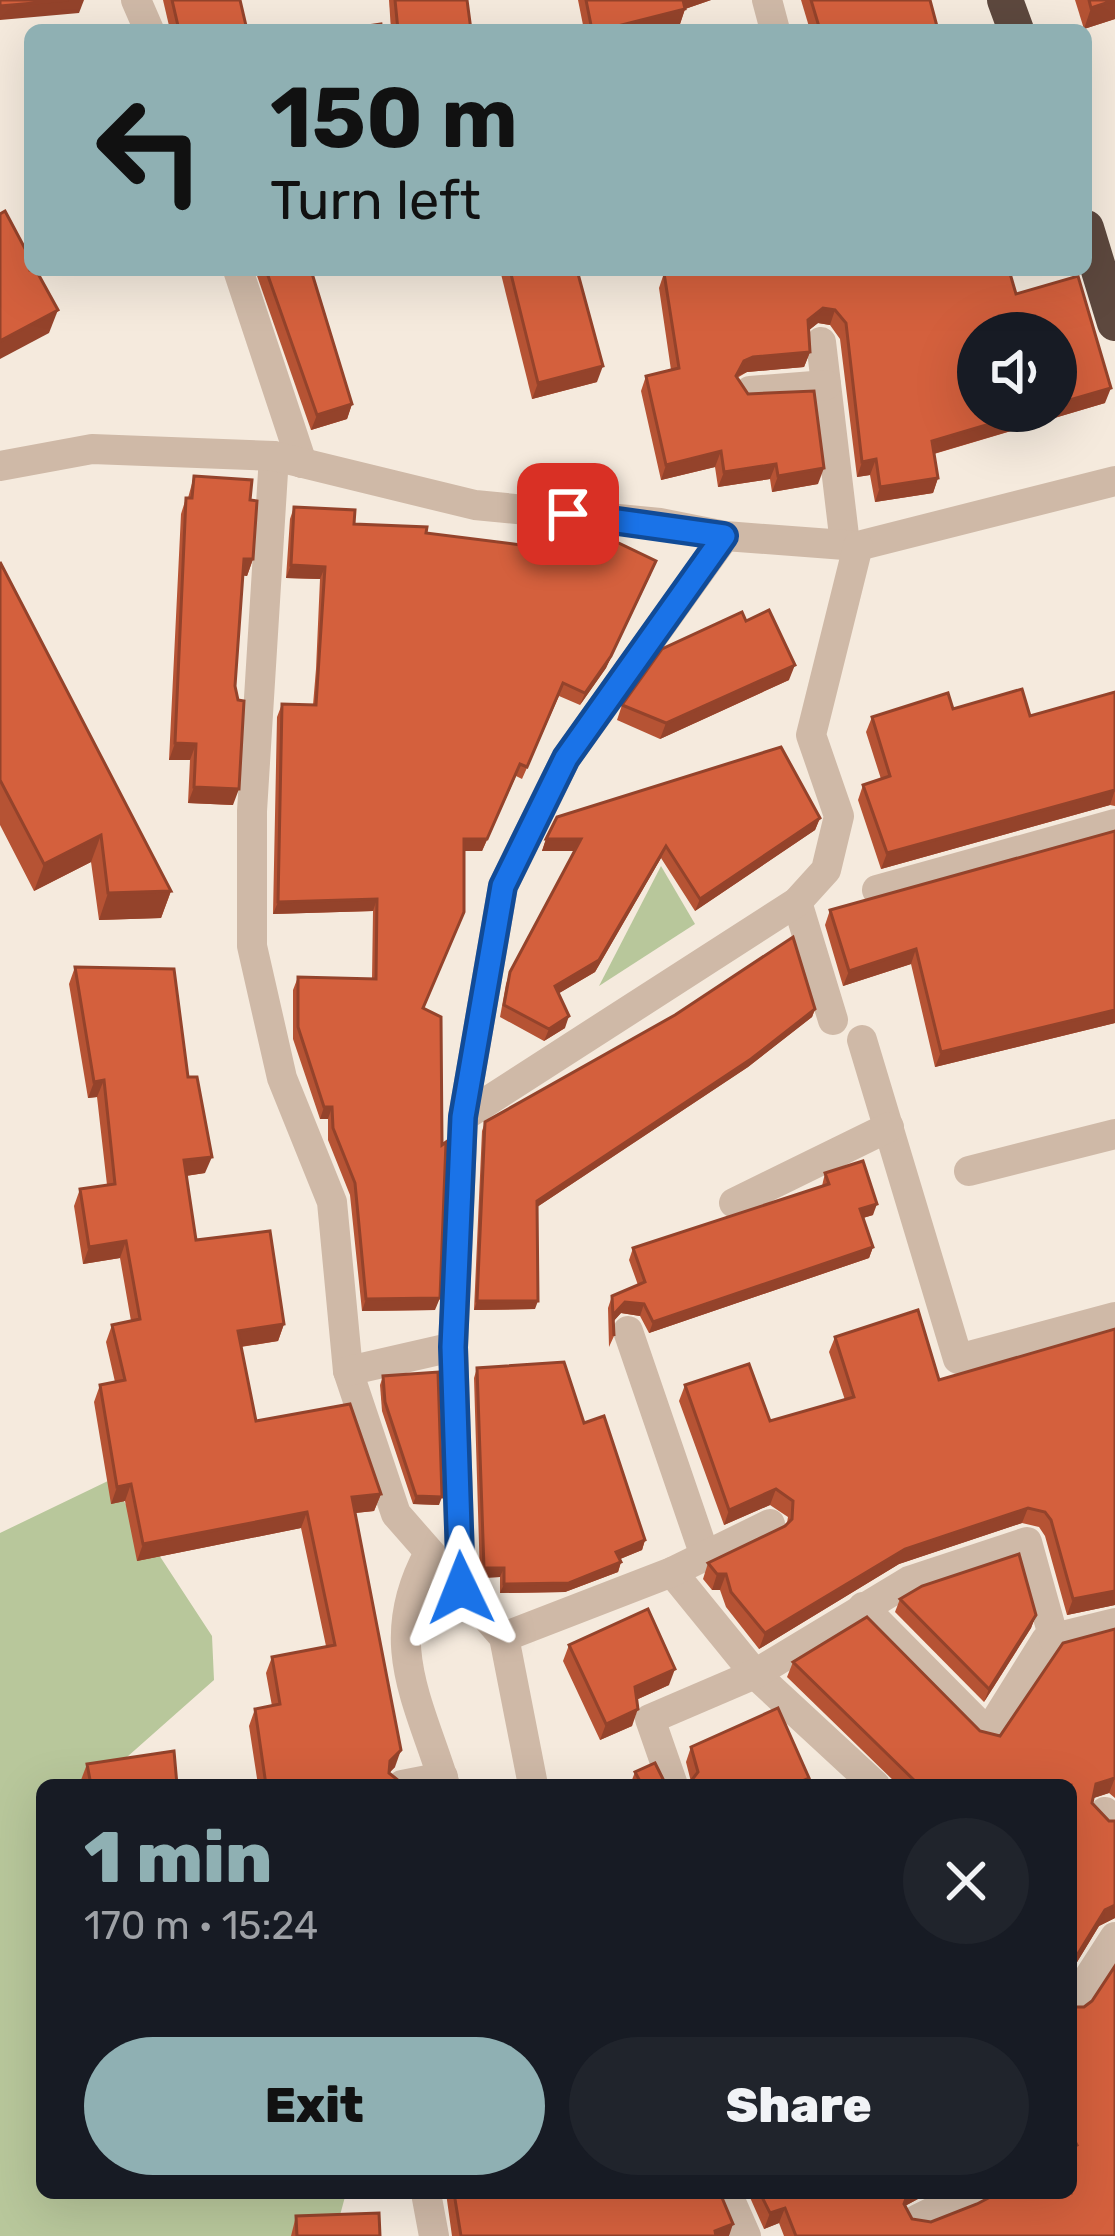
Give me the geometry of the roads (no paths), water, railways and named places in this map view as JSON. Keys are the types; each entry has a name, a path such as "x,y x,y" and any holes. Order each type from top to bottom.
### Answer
{"highway":[{"path":"1092,248 1115,323"}],"street":[{"path":"240,276 288,460 252,811 252,946 282,1078 332,1202 348,1371 396,1514 504,1637 531,1779"},
{"path":"463,1117 797,902 826,870 839,816 811,735 852,545 821,342"},
{"path":"750,391 826,385"},
{"path":"0,466 92,449 288,460 476,505 660,523 724,536 852,545 1115,481"},
{"path":"461,1588 453,1347 463,1117 503,886 566,758 724,536"},
{"path":"877,890 1115,824"},
{"path":"797,902 833,1020"},
{"path":"862,1040 958,1359 1115,1317"},
{"path":"734,1203 889,1127"},
{"path":"969,1171 1115,1134"},
{"path":"628,1331 705,1556"},
{"path":"348,1371 453,1347"},
{"path":"504,1637 672,1572 770,1524"},
{"path":"672,1779 650,1719 755,1674 909,1581 1027,1542 1054,1639"},
{"path":"429,1552 408,1591 408,1684 443,1779"},
{"path":"672,1572 755,1674 869,1779"},
{"path":"863,1606 988,1733 1046,1640 1115,1623"},
{"path":"1077,1996 1115,1937"},
{"path":"426,2199 434,2236"},
{"path":"730,2199 746,2236"},
{"path":"918,2218 958,2199"}]}
